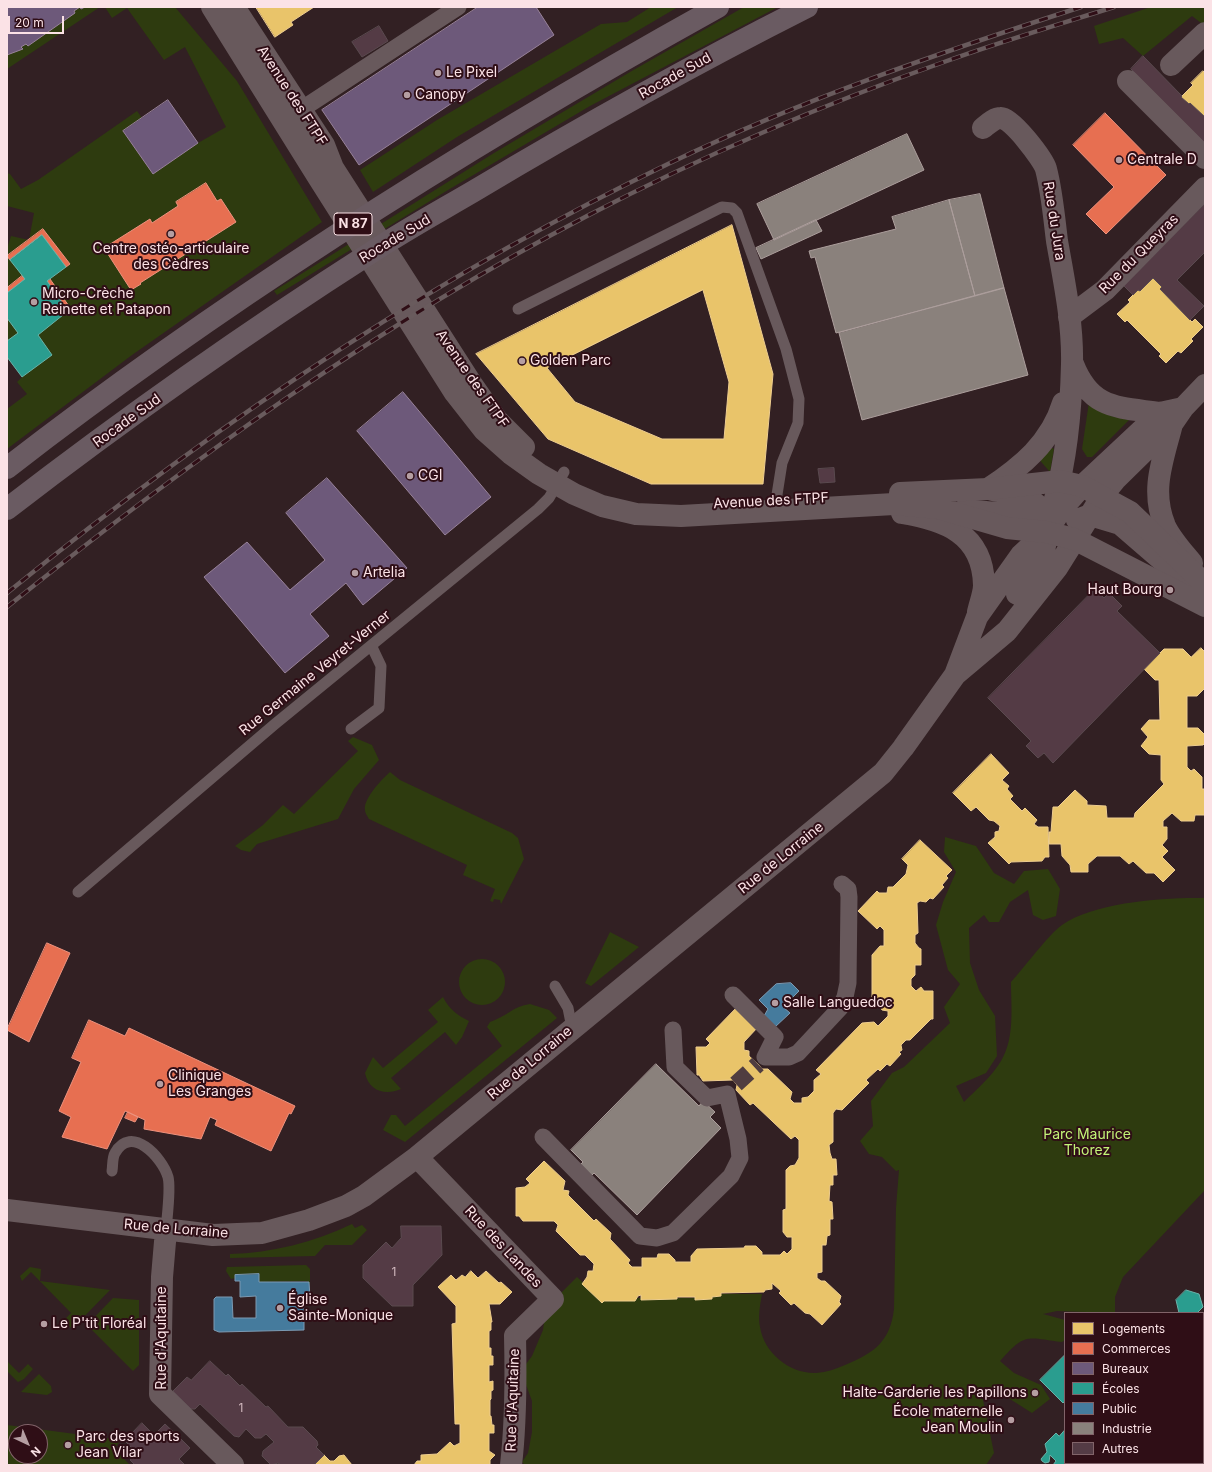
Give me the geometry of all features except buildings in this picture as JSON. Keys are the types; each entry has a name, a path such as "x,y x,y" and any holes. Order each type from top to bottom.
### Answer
{"highway":[{"name":"N 87","path":"7,468 172,347 354,223 474,148 718,7"},
{"name":"Rocade Sud","path":"7,509 187,378 373,251 613,110 712,55 807,7"}],"street":[{"name":"Avenue des FTPF","path":"212,7 325,173 463,388 497,420 519,444 561,478 602,506 636,514 681,516 894,504 938,508 1007,528 1051,517 1074,539 1205,606"},
{"name":"Avenue des FTPF","path":"234,7 302,109 324,145 325,173"},
{"path":"302,109 458,7"},
{"path":"1171,65 1205,33"},
{"path":"1128,81 1205,158"},
{"name":"Rue du Jura","path":"955,675 1040,562 1046,544 1060,481 1070,406 1072,363 1070,316 1046,167 1016,127 1008,120 1001,118 993,120 983,128"},
{"name":"Rue du Queyras","path":"1070,316 1105,290 1205,188"},
{"name":"Rue du Jura","path":"1072,363 1081,383 1092,395 1103,402 1124,409 1172,415"},
{"name":"Rue du Jura","path":"988,489 1010,474 1036,452 1050,432 1061,409 1070,379 1072,363"},
{"path":"1205,385 1172,415 1158,478 1158,503 1166,527 1205,580"},
{"name":"Rue de Lorraine","path":"955,675 977,617 1021,555 1051,517 1082,486 1172,415"},
{"name":"Rue de Lorraine","path":"7,1210 213,1235 262,1233 309,1220 352,1203 417,1157 883,773 903,748 955,675 1007,631 1037,591 1057,568 1102,496 1172,415"},
{"name":"Avenue des FTPF","path":"561,478 635,503 678,507 988,489 1060,481 1082,486 1130,512 1205,584"},
{"path":"988,489 1019,494 1038,505 1051,517 1090,515 1120,524 1179,575 1205,589"},
{"path":"1051,517 1102,496"},
{"path":"602,506 637,519 683,525 896,512 930,518 952,526 962,533 973,548 980,562 984,586 977,617"},
{"path":"733,995 775,1037 761,1061 789,1057 798,1053 840,1008 845,996 848,983 849,897 848,889 842,884"},
{"path":"543,1137 640,1236 658,1238 673,1233 731,1176 740,1158 732,1089 707,1098 675,1067 673,1030"},
{"name":"Rue des Landes","path":"417,1157 553,1299 515,1336"},
{"name":"Rue d'Aquitaine","path":"166,1230 162,1277 160,1394 233,1465"},
{"name":"Rue d'Aquitaine","path":"511,1465 516,1398 515,1336"}],"lane":[{"path":"518,310 722,207 732,208 737,213 768,295 786,348 799,399 798,423 782,463 776,501"},
{"name":"Rue Germaine Veyret-Verner","path":"78,892 275,724 372,647 538,509 549,498 561,478"},
{"path":"351,729 379,708 381,666 372,647"},
{"path":"555,986 568,1008 572,1028"},
{"path":"112,1171 114,1154 124,1142 131,1140 147,1147 162,1162 169,1179 166,1230"}],"green space":[{"path":"7,7 100,7 7,69"},
{"path":"105,7 175,7 237,81 322,222 132,355 7,449 7,409 27,394 17,382 22,377 7,357 7,249 11,236 29,240 34,213 7,206 7,173 10,174 21,189 38,180 137,111 142,118 123,131 153,174 198,143 226,127 185,47 164,60 127,8 112,18"},
{"path":"651,7 678,7 457,137 373,192 360,170 437,120 601,24 627,22"},
{"path":"744,7 778,7 590,106 448,190 277,295 274,291 494,153 630,72"},
{"path":"1151,7 1205,7 1205,26 1192,16 1143,56 1123,38 1099,44 1094,26"},
{"path":"1089,402 1111,416 1129,420 1092,457 1087,457 1082,449"},
{"path":"1047,445 1054,449 1050,472 1036,456"},
{"path":"353,737 372,745 379,760 354,789 338,819 257,844 250,852 241,850 235,846 263,825 283,805 294,814 358,751 348,741"},
{"path":"390,772 400,780 512,833 518,838 524,859 501,904 500,900 494,899 493,902 490,901 495,889 463,875 467,865 369,819 365,810 367,800 378,784"},
{"name":"Parc Maurice Thorez","path":"945,837 976,846 994,873 1014,884 1024,871 1048,869 1060,889 1056,916 1043,920 1033,915 1028,890 1010,902 999,922 989,922 984,915 969,928 970,963 979,990 995,1016 997,1056 986,1073 956,1086 964,1102 993,1072 1001,1061 1005,1052 1010,1032 1012,1012 1011,982 1056,930 1076,917 1111,906 1151,900 1205,898 1205,1190 1123,1277 1115,1297 1115,1312 1057,1311 1043,1314 1064,1320 1064,1341 1062,1342 1033,1338 1026,1339 1015,1346 1000,1361 1014,1373 1041,1385 1050,1399 1032,1413 1002,1394 982,1395 994,1453 986,1465 525,1465 522,1462 528,1453 532,1432 532,1401 525,1382 526,1364 532,1356 543,1330 546,1308 577,1277 589,1288 622,1298 693,1298 716,1294 762,1294 759,1323 762,1336 767,1345 780,1360 788,1366 806,1372 816,1373 828,1371 855,1361 872,1351 884,1338 889,1330 894,1309 896,1208 899,1170 896,1171 882,1157 869,1154 860,1141 873,1126 871,1101 892,1073 904,1067 950,1023 944,1007 960,984 948,970 936,925 943,902 956,872 944,852"},
{"path":"610,932 639,947 591,986 585,983"},
{"path":"478,959 486,959 495,963 501,969 505,982 501,995 495,1001 486,1005 478,1005 469,1001 463,995 459,986 459,978 463,969 469,963"},
{"path":"443,997 454,1011 469,1021 462,1037 456,1045 445,1032 391,1078 401,1089 384,1092 374,1088 367,1079 365,1073 373,1057 383,1068 438,1022 428,1010"},
{"path":"530,1004 549,1010 557,1018 405,1142 383,1130 391,1115 396,1115 405,1126 502,1046 487,1027 490,1022 514,1009"},
{"path":"352,1224 355,1228 362,1225 367,1230 352,1245 325,1245 315,1256 230,1258 230,1254 277,1249 308,1241"},
{"path":"306,1265 310,1269 310,1285 309,1282 306,1281 259,1282 259,1274 235,1275 235,1278 231,1279 226,1271 227,1267"},
{"path":"30,1267 41,1269 40,1281 110,1290 72,1329 64,1320 71,1313 31,1272 22,1281 20,1276"},
{"path":"113,1298 139,1300 139,1365 133,1371 87,1325"},
{"path":"7,1361 19,1373 28,1364 33,1369 24,1379 18,1382 7,1371"},
{"path":"39,1374 51,1386 52,1392 47,1395 21,1392"},
{"name":"Parc des sports Jean Vilar","path":"7,1425 8,1464 48,1464 48,1430 121,1440 114,1449 130,1465 7,1465"}],"tunnel":[{"path":"736,1084 758,1064"}],"railway":[{"path":"7,593 163,472 326,358 410,305 495,255 582,207 720,140 822,97 925,59 1081,7"},
{"path":"7,607 145,500 288,397 435,302 510,258 587,216 718,152 853,95 965,55 1114,7"}],"place":[{"name":"Le Pixel","path":"438,73"},
{"name":"Canopy","path":"407,95"},
{"name":"Centrale D","path":"1119,160"},
{"name":"Centre ostéo-articulaire des Cèdres","path":"171,234"},
{"name":"Micro-Crèche Reinette et Patapon","path":"34,302"},
{"name":"Golden Parc","path":"522,361"},
{"name":"CGI","path":"410,476"},
{"name":"Artelia","path":"355,573"},
{"name":"Haut Bourg","path":"1170,590"},
{"name":"Salle Languedoc","path":"775,1003"},
{"name":"Clinique Les Granges","path":"160,1084"},
{"name":"Église Sainte-Monique","path":"280,1308"},
{"name":"Le P'tit Floréal","path":"44,1324"},
{"name":"Halte-Garderie les Papillons","path":"1035,1393"},
{"name":"École maternelle Jean Moulin","path":"1011,1420"},
{"name":"Parc des sports Jean Vilar","path":"68,1445"}]}
